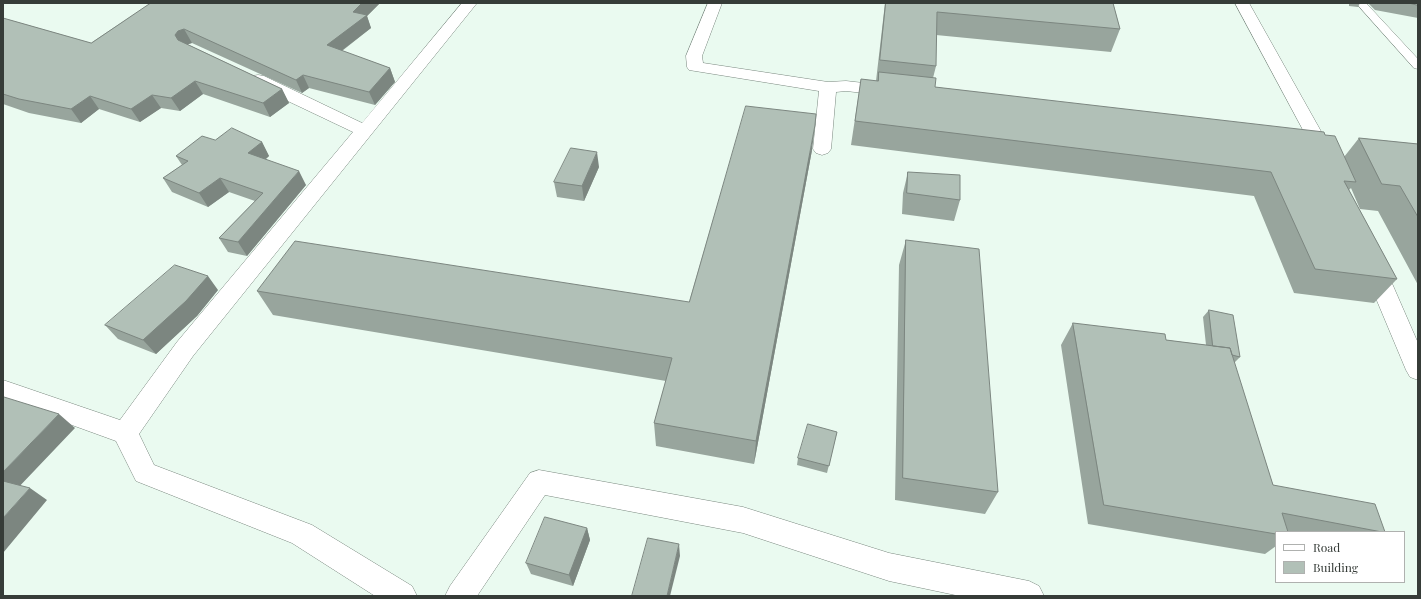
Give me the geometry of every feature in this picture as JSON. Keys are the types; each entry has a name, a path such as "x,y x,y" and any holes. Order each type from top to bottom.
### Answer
{"street":[{"path":"126,433 185,349 470,3"},
{"path":"715,3 694,56 695,67 828,87 846,86 908,93"},
{"path":"1242,3 1323,149 1335,178"},
{"path":"242,73 365,131"},
{"path":"822,149 828,87"},
{"path":"1300,146 1323,149"},
{"path":"1366,249 1418,370"},
{"path":"3,390 126,433 145,473 302,534 402,596"},
{"path":"460,596 539,482 742,520 888,567 1029,596"}],"lane":[{"path":"1361,3 1418,66"}],"building":[{"path":"151,3 362,3 353,12 367,15 327,45 390,68 369,92 303,75 296,80 184,29 178,31 175,35 178,40 282,89 263,103 195,81 171,98 152,95 131,109 90,96 71,109 19,99 3,94 3,18 91,43"},
{"path":"886,3 1113,3 1120,29 937,12 936,66 880,60"},
{"path":"879,72 936,78 935,87 1324,132 1325,135 1335,136 1356,182 1344,181 1397,279 1315,269 1271,172 855,121 861,79 878,81"},
{"path":"746,106 816,114 756,441 654,423 672,358 257,291 295,241 689,302"},
{"path":"232,128 262,142 248,153 299,171 238,242 219,238 263,193 220,178 199,193 163,178 188,161 176,156 202,136 215,140"},
{"path":"1359,138 1418,144 1418,217 1400,186 1382,184"},
{"path":"571,148 597,152 582,186 554,182"},
{"path":"908,172 960,175 960,200 907,193"},
{"path":"906,240 979,249 998,492 903,478"},
{"path":"175,265 208,276 186,301 143,340 105,325"},
{"path":"1209,310 1233,315 1240,357 1232,355 1230,348 1213,346"},
{"path":"1073,323 1165,334 1166,340 1230,348 1273,485 1375,504 1385,531 1377,531 1282,513 1288,531 1275,531 1275,534 1104,505"},
{"path":"3,397 59,414 3,472"},
{"path":"808,424 837,432 829,466 798,458"},
{"path":"3,481 30,488 3,518"},
{"path":"545,517 587,528 569,575 526,563"},
{"path":"648,538 679,544 667,596 632,596"}]}
